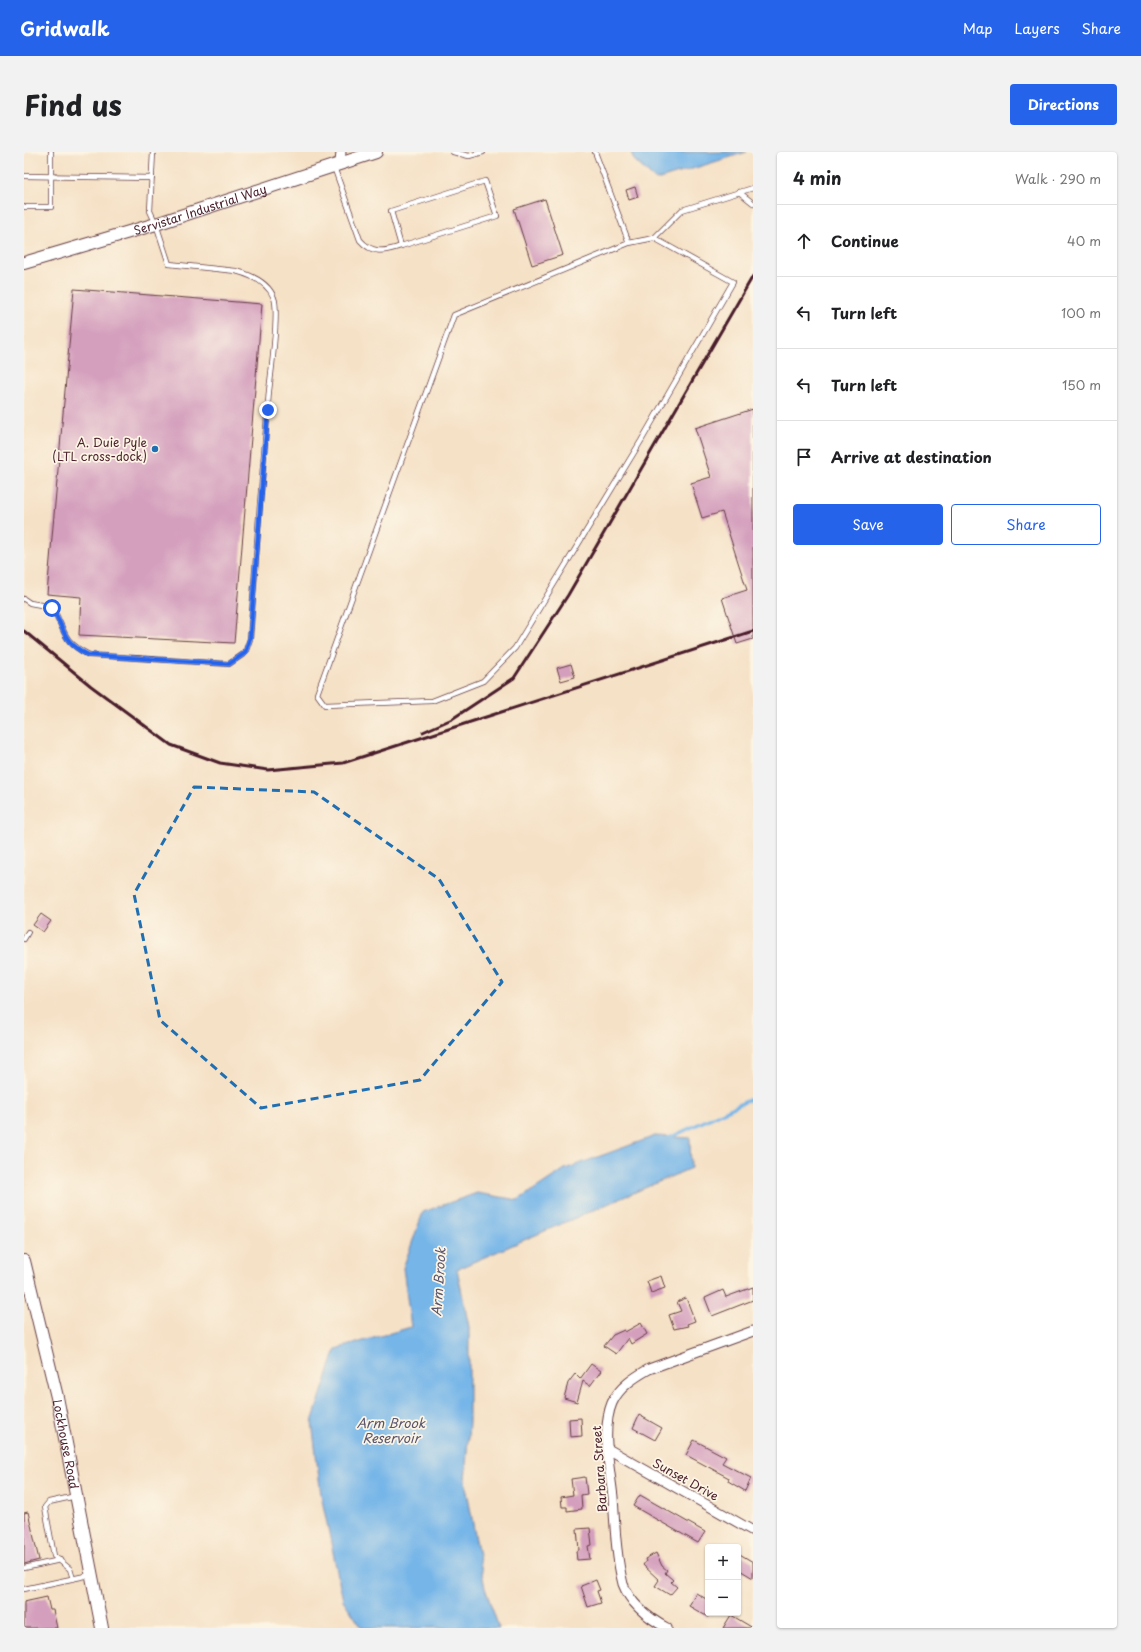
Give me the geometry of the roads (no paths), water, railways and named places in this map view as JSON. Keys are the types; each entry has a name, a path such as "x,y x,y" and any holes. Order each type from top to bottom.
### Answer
{"street":[{"name":"Servistar Industrial Way","path":"24,263 156,224 338,160 376,152"},
{"name":"Lockhouse Road","path":"24,1261 47,1354 77,1496 102,1628"},
{"name":"Barbara Street","path":"667,1628 638,1608 629,1597 623,1584 616,1536 608,1449 607,1423 611,1404 619,1392 631,1381 657,1366 753,1331"},
{"name":"Sunset Drive","path":"608,1449 753,1531"}],"lane":[{"path":"24,207 51,207 51,152"},
{"path":"24,599 30,603 52,608 67,640 73,647 88,655 229,664 245,653 250,638 272,364 275,299 268,288 258,280 246,274 236,271 168,264 156,224 150,211 153,152"},
{"path":"453,152 469,156 483,152"},
{"path":"595,152 629,243"},
{"path":"338,160 360,240 367,248 385,251 401,246 497,216 485,181 391,211 401,246"},
{"path":"24,176 152,178"},
{"path":"654,238 733,282 641,441 515,648 483,681 432,701 325,705 318,694 454,315 629,243 654,238 682,210 753,188"},
{"path":"739,192 753,203"},
{"path":"24,939 28,932"},
{"path":"73,1579 70,1569 54,1556 45,1507 49,1502 77,1496"},
{"path":"24,1568 60,1560"},
{"path":"24,1589 92,1574"}],"water":[{"path":"631,152 747,152 656,180 634,160"},
{"name":"Arm Brook Reservoir","path":"655,1136 690,1138 691,1168 457,1269 469,1327 469,1423 465,1481 485,1588 499,1628 362,1628 343,1600 321,1495 312,1422 336,1349 411,1327 403,1268 423,1212 477,1193 518,1200 565,1169"}],"waterway":[{"name":"Arm Brook","path":"667,1139 753,1098"}],"railway":[{"path":"423,732 452,719 514,678 568,595 753,276"},
{"path":"24,631 91,686 171,745 220,763 268,770 343,763 753,631"}],"place":[{"name":"A. Duie Pyle (LTL cross-dock)","path":"155,449"}]}
